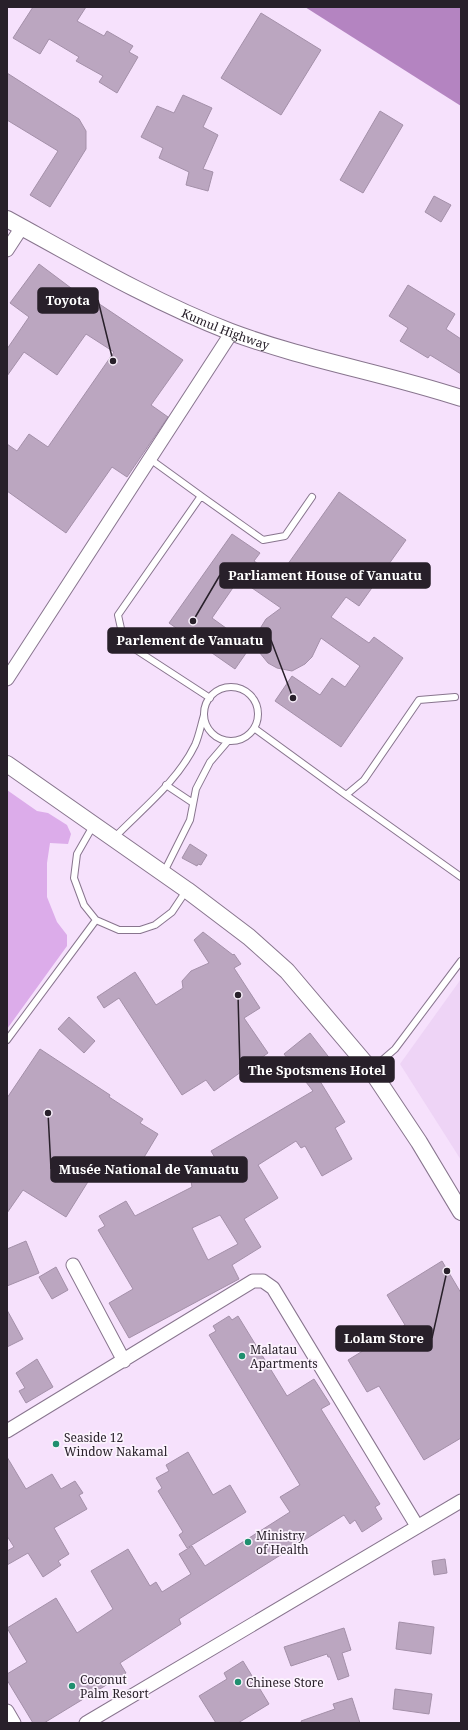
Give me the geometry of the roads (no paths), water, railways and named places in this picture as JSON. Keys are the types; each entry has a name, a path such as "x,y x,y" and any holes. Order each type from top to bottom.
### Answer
{"street":[{"name":"Kumul Highway","path":"7,219 93,266 175,308 232,332 285,350 418,384 461,398"},
{"path":"7,250 22,227"},
{"path":"7,679 232,332"},
{"path":"7,764 93,826 187,890 249,937 287,971 371,1070 419,1142 461,1212"},
{"path":"73,1265 124,1361"},
{"path":"7,1431 253,1281 263,1281 273,1288 417,1526"},
{"path":"86,1723 461,1501"},
{"path":"7,1711 14,1723"}],"lane":[{"path":"150,459 263,540 285,536 312,497"},
{"path":"201,496 118,615 124,642 210,698"},
{"path":"113,839 139,815 166,785 183,763 195,745 204,716 205,706 210,698 224,688 242,689 250,694 256,704 258,716 254,728 244,738 228,741 219,738 209,729 204,716"},
{"path":"346,795 364,780 419,700 455,697"},
{"path":"254,728 461,878"},
{"path":"163,874 190,820 196,789 210,762 228,741"},
{"path":"166,785 193,803"},
{"path":"93,826 77,854 74,878 84,905 96,920 119,930 140,930 155,925 172,912 187,890"},
{"path":"7,1040 96,920"},
{"path":"371,1070 395,1049 461,961"}],"place":[{"name":"Toyota","path":"113,361"},
{"name":"Parliament House of Vanuatu","path":"193,621"},
{"name":"Parlement de Vanuatu","path":"293,698"},
{"name":"The Spotsmens Hotel","path":"238,995"},
{"name":"Musée National de Vanuatu","path":"48,1113"},
{"name":"Lolam Store","path":"447,1271"},
{"name":"Malatau Apartments","path":"242,1356"},
{"name":"Seaside 12 Window Nakamal","path":"56,1444"},
{"name":"Ministry of Health","path":"248,1542"},
{"name":"Chinese Store","path":"238,1682"},
{"name":"Coconut Palm Resort","path":"72,1686"}]}
